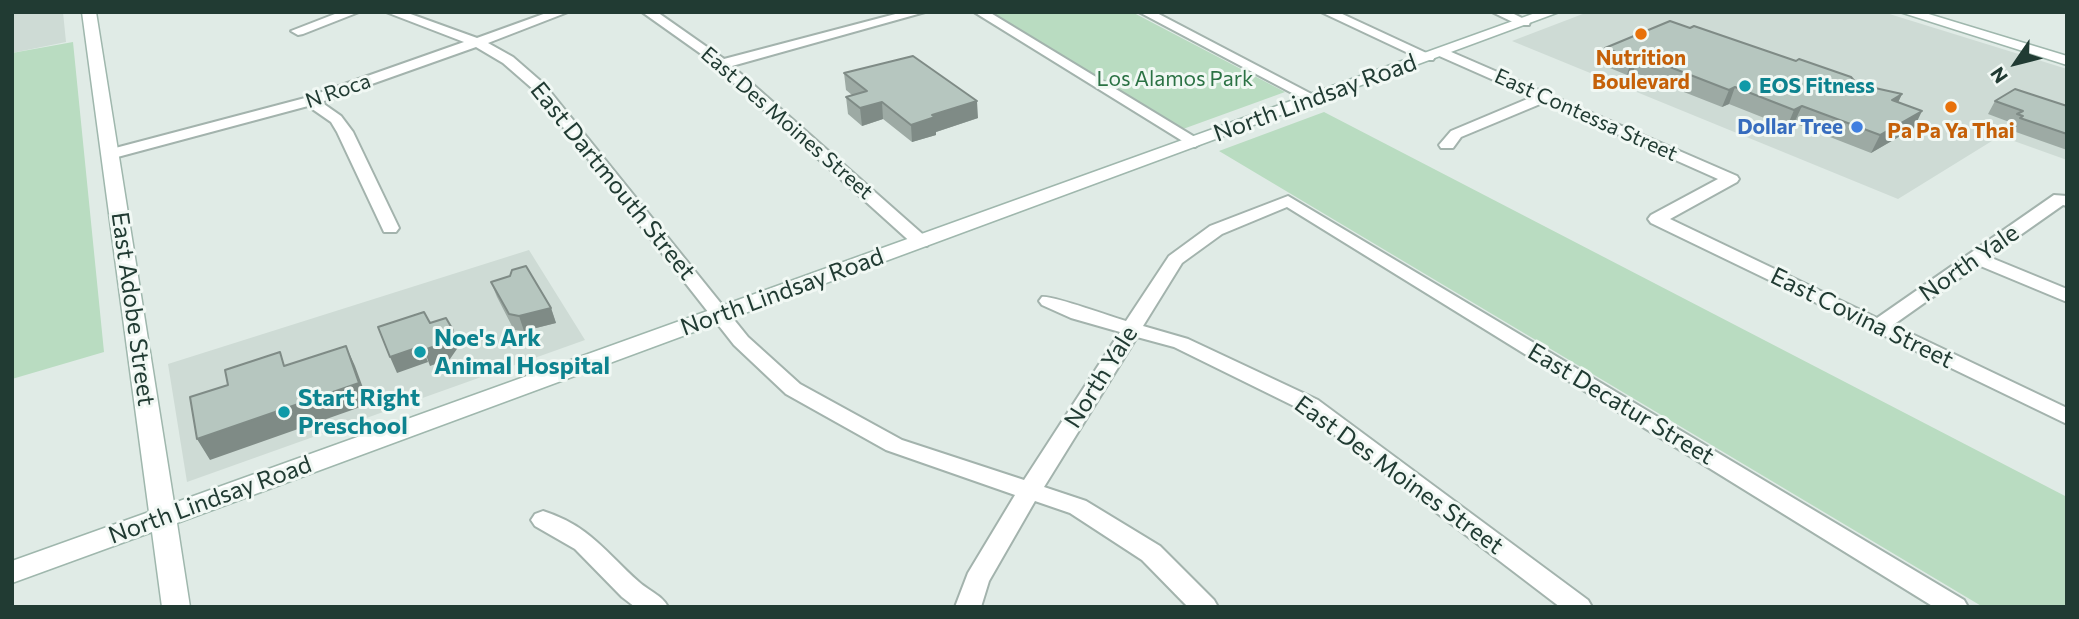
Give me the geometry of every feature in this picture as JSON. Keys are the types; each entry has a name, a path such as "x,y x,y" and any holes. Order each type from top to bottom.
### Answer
{"main road":[{"name":"East Adobe Street","path":"89,12 176,607"},
{"name":"North Lindsay Road","path":"12,572 1552,12"},
{"path":"1907,12 2067,61"}],"street":[{"path":"298,32 353,12"},
{"name":"East Dartmouth Street","path":"392,12 477,42 508,60 539,87 741,341 793,389 894,444 1078,507 1151,553 1205,607"},
{"name":"N Roca","path":"110,154 310,101 562,12"},
{"name":"East Des Moines Street","path":"648,12 683,34 722,64 921,242"},
{"path":"722,64 919,12"},
{"path":"980,12 1195,142"},
{"path":"1145,12 1314,99"},
{"name":"East Contessa Street","path":"1327,12 1545,97 1731,179 1657,219"},
{"path":"1498,12 1524,22"},
{"path":"1447,145 1456,134 1545,97"},
{"path":"310,101 336,119 345,132 390,228"},
{"name":"North Yale","path":"1878,326 2063,200"},
{"name":"North Yale","path":"968,607 977,580 1030,490 1175,260 1216,230 1288,201"},
{"name":"East Decatur Street","path":"1288,201 1955,607"},
{"name":"East Covina Street","path":"1657,219 2067,417"},
{"path":"1977,258 2067,296"},
{"name":"East Des Moines Street","path":"1049,301 1068,311 1181,343 1310,405 1579,607"},
{"path":"543,520 584,542 631,590 655,607"}],"shaded area":[{"path":"12,12 63,12 66,42 12,53"},
{"path":"1588,12 1883,12 2067,69 2067,160 2000,136 1898,199 1512,41"},
{"path":"529,250 585,340 187,482 168,364"}],"green space":[{"name":"Los Alamos Park","path":"988,12 1132,12 1285,92 1183,129"},
{"path":"73,42 104,352 12,379 12,53"},
{"name":"Los Alamos Park","path":"1324,112 2067,497 2067,607 1983,607 1219,151"}],"building":[{"path":"1670,21 1690,28 1694,26 1796,61 1799,59 1851,77 1857,84 1902,94 1892,100 1922,111 1880,135 1802,106 1794,110 1735,87 1729,90 1639,55 1632,58 1605,48"},
{"path":"913,56 977,101 932,115 935,117 911,125 882,102 860,108 846,97 867,91 844,73"},
{"path":"2015,89 2067,106 2067,134 2020,118 2023,116 2017,114 2023,111 1995,101"},
{"path":"526,266 551,308 519,316 509,314 491,282 510,276 512,270"},
{"path":"424,312 430,323 446,318 453,330 444,343 424,350 422,346 390,357 378,327"},
{"path":"346,346 359,383 197,439 190,397 228,385 225,370 280,352 284,366"}],"place":[{"name":"Nutrition Boulevard","path":"1641,34"},
{"name":"EOS Fitness","path":"1745,86"},
{"name":"Pa Pa Ya Thai","path":"1951,107"},
{"name":"Dollar Tree","path":"1857,127"},
{"name":"Noe's Ark Animal Hospital","path":"420,352"},
{"name":"Start Right Preschool","path":"284,412"}]}
